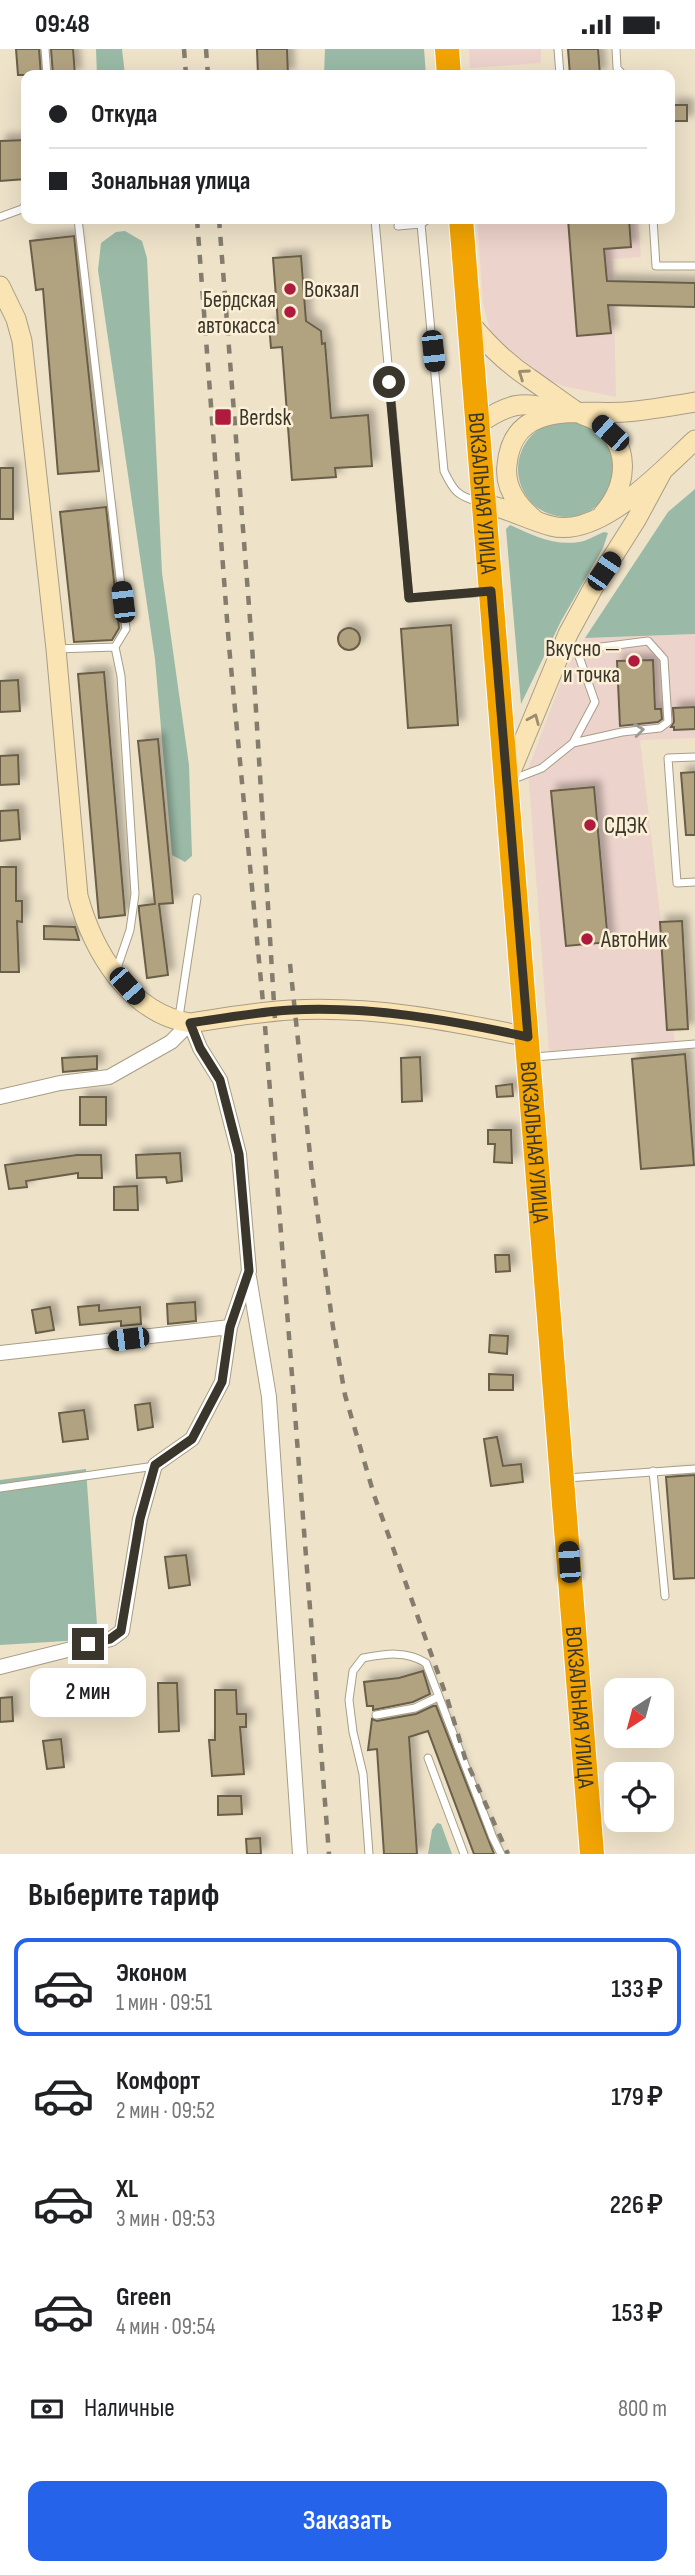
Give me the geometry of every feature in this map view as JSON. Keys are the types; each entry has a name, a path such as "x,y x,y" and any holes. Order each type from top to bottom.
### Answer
{"highway":[{"path":"447,49 449,70"},
{"name":"ВОКЗАЛЬНАЯ УЛИЦА","path":"461,224 478,424 491,500 491,591 592,1854"}],"main road":[{"path":"2,295 16,319 22,341 56,649 78,896 85,922 115,973 138,999 159,1014 184,1022 274,1011 343,1010 452,1020 529,1048"},
{"path":"470,323 510,365 610,433 619,448 623,466 621,484 614,501 603,514"},
{"path":"535,520 522,510 513,497 506,466 517,436 528,425 541,416 557,412 656,409 695,402"},
{"path":"478,424 498,410 520,404 540,405 557,412"},
{"path":"491,500 552,527 570,528 587,524 635,496 695,441"},
{"path":"507,782 573,642 593,588 636,520 663,470"}],"street":[{"path":"0,1097 60,1083 109,1077 171,1042 184,1022 220,1080 239,1154 249,1271 269,1397 300,1854"},
{"path":"0,1667 110,1639 121,1631 140,1519 155,1465 192,1439 222,1382 230,1327 249,1271"},
{"path":"0,1353 230,1327"}],"lane":[{"path":"45,49 47,70"},
{"path":"558,49 560,70"},
{"path":"616,49 619,70"},
{"path":"0,217 21,209"},
{"path":"79,224 126,629 115,647 121,676 135,894 130,930 115,973"},
{"path":"375,224 409,598 491,591"},
{"path":"398,226 408,224"},
{"path":"424,224 444,471 450,485 460,496 491,500"},
{"path":"653,224 656,266 695,266"},
{"path":"507,782 542,768 573,743 595,702 573,642 648,641 664,659 668,722 660,728 622,732 573,743"},
{"path":"56,649 115,647"},
{"path":"695,757 668,758 677,883 695,882"},
{"path":"184,1022 197,898"},
{"path":"529,1048 695,1044"},
{"path":"0,1488 155,1465"},
{"path":"562,1478 695,1469"},
{"path":"653,1471 665,1596"},
{"path":"369,1854 363,1774 349,1700 353,1671 362,1658 386,1654 414,1655 426,1663 501,1854"},
{"path":"376,1714 415,1708 438,1697"},
{"path":"428,1758 464,1854"}],"shaded area":[{"path":"469,49 541,49 541,63 470,68"},
{"path":"477,224 638,224 641,257 613,259 616,397 563,386 528,370 504,352 490,331 483,303"},
{"path":"695,634 695,738 640,740 675,1044 549,1051 528,769 567,667 585,638"}],"green space":[{"path":"96,49 122,49 124,70 97,70"},
{"path":"325,49 424,49 426,70 324,70"},
{"path":"125,231 142,241 147,258 162,573 189,765 192,856 185,862 172,855 155,659 98,270 101,243 116,232"},
{"path":"566,421 584,424 600,435 611,451 614,469 611,487 600,503 584,514 566,517 548,514 532,503 521,487 518,469 521,451 532,435 548,424"},
{"path":"695,489 695,634 585,638 668,512"},
{"path":"510,525 543,539 570,543 608,533 603,548 561,621 521,704 506,529"},
{"path":"86,1469 98,1639 0,1645 0,1480"},
{"path":"437,1823 441,1824 452,1854 428,1854 432,1830"}],"building":[{"path":"16,49 39,49 41,70 21,70 21,75 18,75"},
{"path":"51,49 73,49 75,70 53,70"},
{"path":"257,49 287,49 288,70 258,70"},
{"path":"568,49 598,49 600,70 570,70"},
{"path":"675,105 687,105 687,121 675,121"},
{"path":"21,140 21,179 0,181 0,141"},
{"path":"568,224 629,224 631,247 604,249 607,281 695,283 695,307 608,305 611,333 577,336"},
{"path":"74,236 99,471 58,474 43,289 36,290 30,241"},
{"path":"301,256 306,321 321,331 322,344 325,343 331,418 368,415 372,466 335,468 336,477 292,480 282,347 271,348 269,324 278,323 273,258"},
{"path":"0,468 13,468 13,519 0,519"},
{"path":"106,507 119,628 112,640 74,642 60,512"},
{"path":"451,625 458,725 408,728 401,629"},
{"path":"349,628 357,631 360,639 357,647 349,650 341,647 338,639 341,631"},
{"path":"653,660 655,709 661,709 662,719 658,722 620,726 617,661"},
{"path":"104,672 125,915 99,918 78,674"},
{"path":"18,680 20,711 0,712 0,681"},
{"path":"695,707 695,729 674,730 674,727 671,727 674,722 673,708"},
{"path":"158,739 173,903 159,904 168,975 147,978 139,906 155,904 138,741"},
{"path":"18,755 19,784 0,785 0,756"},
{"path":"695,772 695,835 686,835 681,773"},
{"path":"594,787 608,942 566,946 551,791"},
{"path":"18,810 20,839 0,841 0,811"},
{"path":"0,867 16,867 16,901 22,901 22,922 17,921 19,972 0,972"},
{"path":"682,921 688,1029 667,1030 660,922"},
{"path":"44,926 75,927 79,940 44,939"},
{"path":"685,1054 694,1165 641,1169 632,1059"},
{"path":"97,1056 97,1069 63,1072 62,1058"},
{"path":"420,1057 422,1101 402,1102 401,1058"},
{"path":"512,1084 513,1096 497,1097 496,1086"},
{"path":"80,1097 106,1097 106,1125 80,1125"},
{"path":"488,1130 511,1130 512,1163 494,1162 495,1144 488,1144"},
{"path":"180,1153 182,1181 167,1183 166,1177 137,1178 136,1155"},
{"path":"77,1155 101,1155 102,1178 78,1178 78,1173 26,1181 27,1187 9,1189 5,1165"},
{"path":"137,1186 138,1210 114,1210 114,1187"},
{"path":"495,1255 509,1255 510,1271 496,1272"},
{"path":"195,1302 196,1321 168,1324 167,1304"},
{"path":"99,1305 99,1311 140,1307 141,1324 121,1326 121,1321 80,1325 78,1307"},
{"path":"50,1307 54,1330 36,1333 32,1310"},
{"path":"490,1335 508,1336 507,1354 489,1352"},
{"path":"489,1374 513,1375 513,1390 489,1390"},
{"path":"150,1403 153,1427 138,1430 135,1405"},
{"path":"84,1410 88,1439 63,1442 59,1413"},
{"path":"497,1437 503,1466 521,1464 523,1482 491,1486 484,1439"},
{"path":"695,1475 695,1578 674,1579 666,1477"},
{"path":"186,1555 190,1585 169,1588 165,1557"},
{"path":"423,1671 430,1694 413,1702 373,1710 373,1706 367,1706 364,1682 399,1678"},
{"path":"103,1678 104,1684 126,1681 129,1705 107,1708 106,1703 93,1704 90,1680"},
{"path":"158,1683 177,1683 179,1731 159,1732"},
{"path":"215,1690 236,1690 237,1714 246,1714 246,1727 240,1727 244,1774 212,1776 209,1740 215,1740"},
{"path":"12,1697 13,1721 0,1722 0,1698"},
{"path":"436,1706 494,1854 474,1854 428,1731 409,1737 417,1854 384,1854 377,1749 368,1750 372,1719 377,1721 416,1714"},
{"path":"61,1739 64,1767 47,1769 43,1741"},
{"path":"218,1796 241,1796 242,1814 218,1815"},
{"path":"260,1838 261,1854 247,1854 246,1839"}],"railway":[{"path":"184,49 186,70"},
{"path":"206,49 208,70"},
{"path":"197,224 229,646 264,1013 329,1854"},
{"path":"219,224 252,645 275,1020"},
{"path":"290,964 312,1174 345,1395 374,1495 447,1698 465,1758 508,1854"}],"place":[{"name":"Вокзал","path":"290,289"},
{"name":"Бердская автокасса","path":"290,312"},
{"name":"Berdsk","path":"223,417"},
{"name":"Вкусно — и точка","path":"634,661"},
{"name":"СДЭК","path":"590,825"},
{"name":"АвтоНик","path":"587,939"}],"route":[{"path":"88,1644 110,1639 121,1631 140,1519 155,1465 192,1439 222,1382 230,1327 249,1271 239,1154 220,1080 200,1048 190,1023 274,1011 343,1010 452,1020 528,1037 491,591 409,598 389,382"}]}
